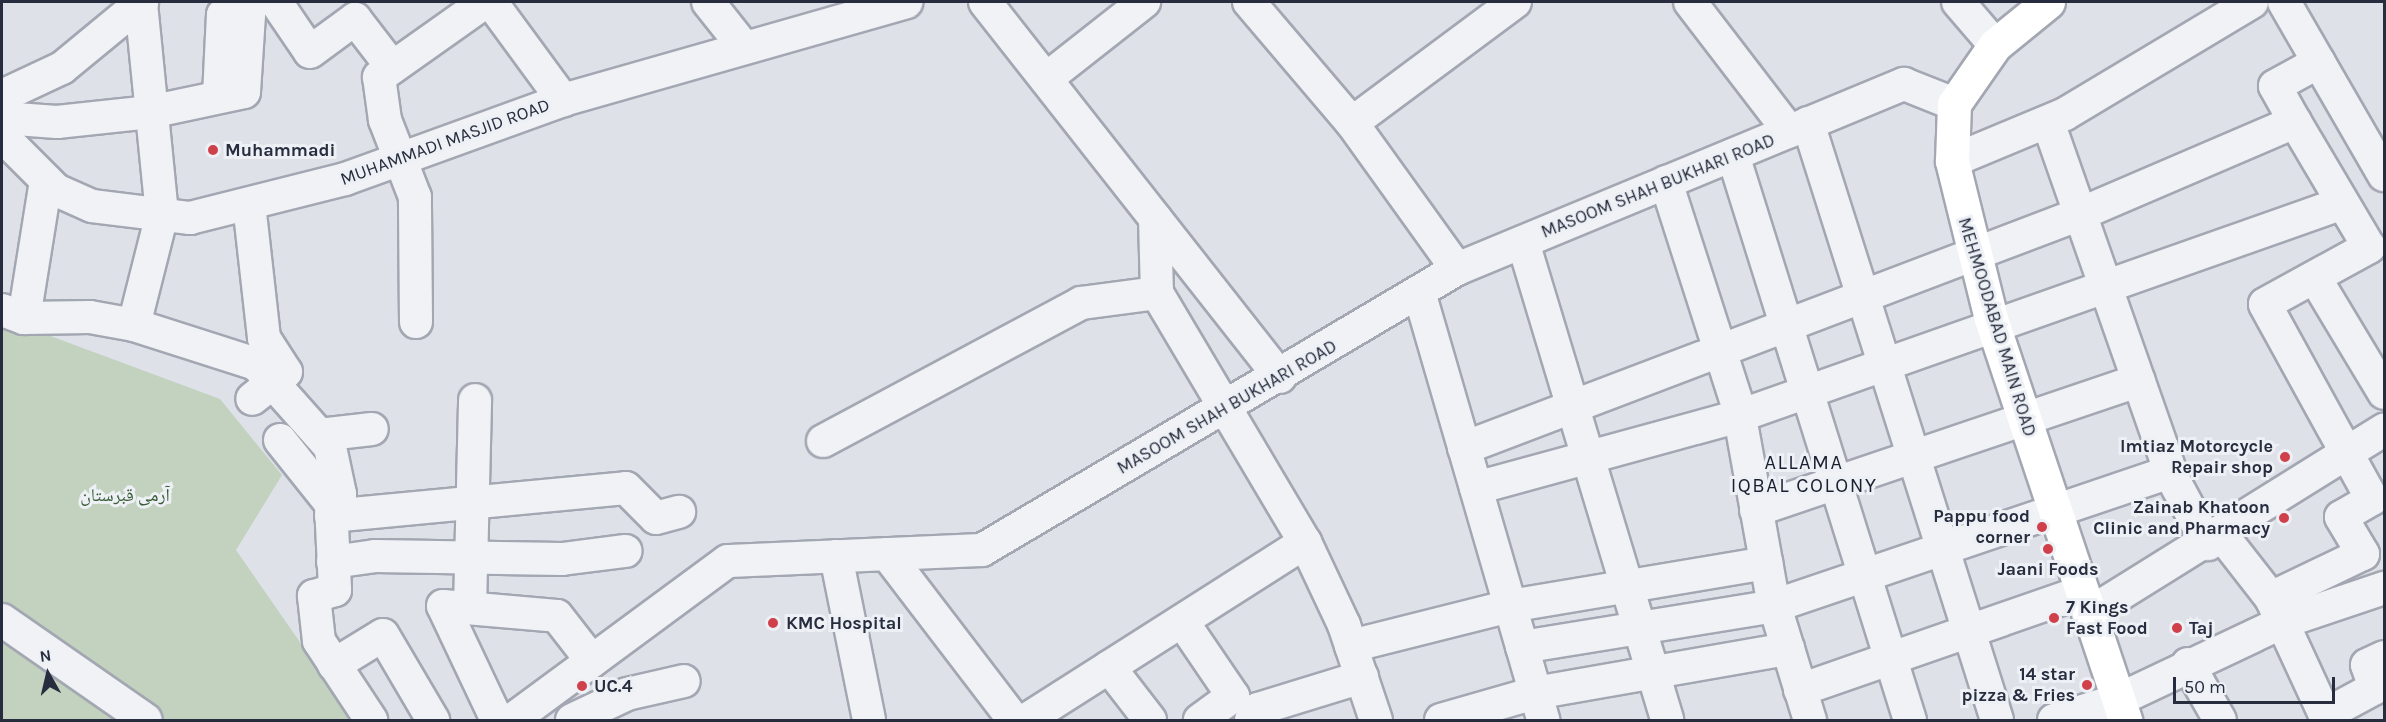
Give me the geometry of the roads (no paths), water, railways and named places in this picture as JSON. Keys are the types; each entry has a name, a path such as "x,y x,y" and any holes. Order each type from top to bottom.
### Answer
{"main road":[{"path":"1954,104 1995,45 2048,2"},
{"name":"MEHMOODABAD MAIN ROAD","path":"1954,104 1952,161 1974,255 2024,420 2122,710"}],"street":[{"path":"2,96 62,68 141,2"},
{"path":"134,326 162,214 150,112 141,2"},
{"path":"416,322 418,219 403,158 385,120 379,77 485,2"},
{"path":"491,2 563,100"},
{"path":"708,2 742,46"},
{"name":"MUHAMMADI MASJID ROAD","path":"2,136 46,181 92,206 190,218 249,204 403,158 563,100 742,46 906,2"},
{"path":"985,2 1280,377"},
{"path":"1046,79 1144,2"},
{"path":"1249,2 1352,123 1457,269"},
{"path":"1352,123 1515,2"},
{"path":"1690,2 1798,127 1864,298 1997,720"},
{"path":"1958,2 1995,45"},
{"path":"1952,161 2048,122 2252,2"},
{"path":"2284,2 2385,175"},
{"path":"258,6 310,52 356,19 392,67"},
{"path":"2,118 57,122 150,112 244,92 258,6"},
{"path":"2054,720 2122,710 2188,664 2363,554 2341,517 2372,500 2348,452 2265,304 2369,248 2340,204 2275,86 2319,62"},
{"name":"MASOOM SHAH BUKHARI ROAD","path":"513,719 728,561 982,550 1280,377 1457,269 1904,84 1954,104"},
{"path":"2048,122 2170,472 2215,539 2277,610 2325,715 2375,688 2367,665 2385,657"},
{"path":"1464,448 1864,298 2080,214 2295,122"},
{"path":"1733,154 1910,720"},
{"path":"46,181 13,314 90,317 134,326 256,364 263,391 330,447"},
{"path":"1666,182 1721,352 1739,416 1774,606 1809,720"},
{"path":"249,204 264,338 286,372 263,391"},
{"path":"1476,488 1589,461 1739,416 2340,204"},
{"path":"1155,218 1157,293 1305,542 1351,646 1376,720"},
{"path":"1523,242 1653,672 1664,720"},
{"path":"2314,278 2385,393"},
{"path":"1419,292 1539,707"},
{"path":"823,441 1081,303 1157,293"},
{"path":"1756,510 2139,380"},
{"path":"470,608 475,400"},
{"path":"371,720 319,641 314,596 335,590 331,510 340,494 328,434 372,429"},
{"path":"1800,690 1969,631 2085,603 2215,539 2385,430"},
{"path":"280,440 331,510"},
{"path":"1522,646 1774,606 2170,472"},
{"path":"331,510 474,503 626,488 656,518 679,512"},
{"path":"1026,720 1305,542"},
{"path":"333,562 472,555 562,559 625,551"},
{"path":"887,554 1014,720"},
{"path":"836,556 870,720"},
{"path":"1351,646 1510,606 1626,584 1766,563"},
{"path":"2277,610 2385,588"},
{"path":"513,719 441,608 470,608 557,616 592,662"},
{"path":"2,620 146,720"},
{"path":"1182,621 1233,696 1218,716"},
{"path":"334,665 383,635 433,720"},
{"path":"1441,720 1539,707 1653,672 1788,649"},
{"path":"2188,664 2220,720"},
{"path":"1109,668 1150,720"},
{"path":"1251,720 1258,709 1362,677"},
{"path":"572,720 627,694 684,681"}],"place":[{"name":"Muhammadi","path":"213,150"},
{"name":"Imtiaz Motorcycle Repair shop","path":"2285,457"},
{"name":"Zainab Khatoon Clinic and Pharmacy","path":"2284,518"},
{"name":"Pappu food corner","path":"2042,527"},
{"name":"Jaani Foods","path":"2048,549"},
{"name":"7 Kings Fast Food","path":"2054,618"},
{"name":"KMC Hospital","path":"773,623"},
{"name":"Taj","path":"2177,628"},
{"name":"14 star pizza & Fries","path":"2087,685"},
{"name":"UC.4","path":"582,686"}],"district":[{"name":"ALLAMA IQBAL COLONY","path":"1804,474"}],"park label":[{"name":"آرمی قبرستان","path":"125,495"}]}
